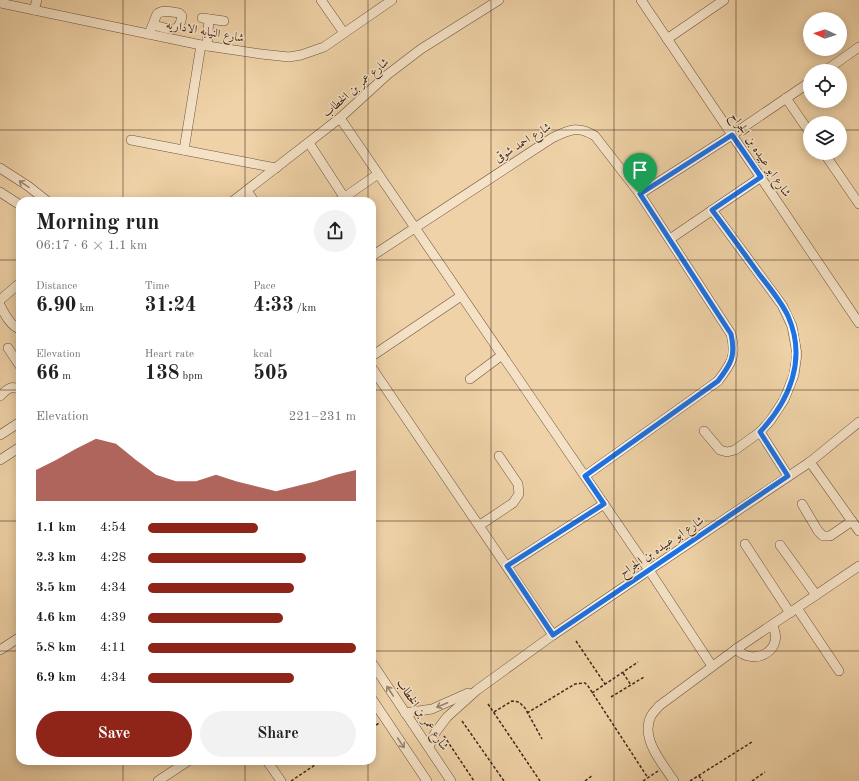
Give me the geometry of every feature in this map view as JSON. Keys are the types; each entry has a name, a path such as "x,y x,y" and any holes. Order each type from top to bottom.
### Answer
{"street":[{"path":"34,10 37,0"},
{"path":"322,0 344,33"},
{"name":"شارع النيابه الاداريه","path":"0,3 151,30 204,45 289,57 313,52 334,41 392,0"},
{"name":"شارع عمر بن الخطاب","path":"239,197 340,118 388,75 421,49 499,0"},
{"name":"شارع ابو عبيده بن الجراح","path":"641,0 859,323"},
{"path":"668,39 724,0"},
{"path":"184,150 204,45 206,18 224,21"},
{"path":"837,64 857,52"},
{"path":"640,194 732,135 803,87"},
{"path":"786,98 803,123"},
{"path":"340,118 649,570 712,666"},
{"name":"شارع احمد شوقى","path":"376,253 552,138 567,131 578,129 587,131 595,136 640,194 670,239 731,334 734,346 732,358 727,369 718,381 585,476"},
{"path":"131,140 276,168"},
{"path":"308,143 341,197"},
{"path":"829,160 859,204"},
{"path":"0,168 42,197"},
{"path":"345,197 378,174"},
{"path":"670,239 761,177"},
{"path":"247,191 251,197"},
{"path":"0,192 16,202"},
{"path":"704,431 720,450 727,452 735,450 760,432 778,410 794,375 797,354 794,334 788,315 712,210"},
{"path":"0,300 16,286"},
{"path":"376,353 461,296"},
{"path":"0,305 13,326 16,328"},
{"path":"8,348 16,360"},
{"path":"470,380 502,355"},
{"path":"376,374 480,525 553,635"},
{"path":"0,396 10,388 16,388"},
{"name":"شارع ابو عبيده بن الجراح","path":"428,747 447,717 477,690 553,635 810,462 859,422"},
{"path":"0,435 16,425"},
{"path":"760,432 788,476"},
{"path":"0,460 16,450"},
{"path":"480,525 513,503 519,494 518,484 499,456"},
{"path":"810,462 859,532"},
{"path":"507,566 604,504"},
{"path":"802,504 818,531 823,536 830,536 852,521"},
{"path":"746,544 839,671"},
{"path":"780,545 816,595"},
{"path":"674,781 650,741 648,732 651,716 659,706 736,649 859,566"},
{"path":"736,649 740,653 751,657 762,656 773,646 776,638 772,625"},
{"path":"0,650 16,639"},
{"name":"شارع عمر بن الخطاب","path":"376,669 452,781"},
{"name":"شارع ابو عبيده بن الجراح","path":"405,713 432,709 477,690"},
{"path":"376,705 427,781"},
{"path":"158,781 182,765"},
{"path":"270,765 281,781"}],"path":[{"path":"576,641 605,684"},
{"path":"592,693 638,662"},
{"path":"623,672 631,685"},
{"path":"611,697 644,677"},
{"path":"527,713 575,684 585,684 648,778"},
{"path":"494,712 514,701 522,704 542,739"},
{"path":"488,704 540,781"},
{"path":"462,722 504,781"},
{"path":"438,729 474,781"},
{"path":"690,781 752,742"},
{"path":"290,781 315,765"},
{"path":"643,781 664,766"},
{"path":"752,781 765,772"},
{"path":"585,781 593,775"},
{"path":"699,775 703,781"}],"route":[{"path":"732,135 761,177 712,210 782,305 792,326 797,354 794,375 784,400 770,421 760,432 788,476 553,635 507,566 604,504 585,476 718,381 727,369 732,358 734,346 731,334 640,194 732,135"}]}
